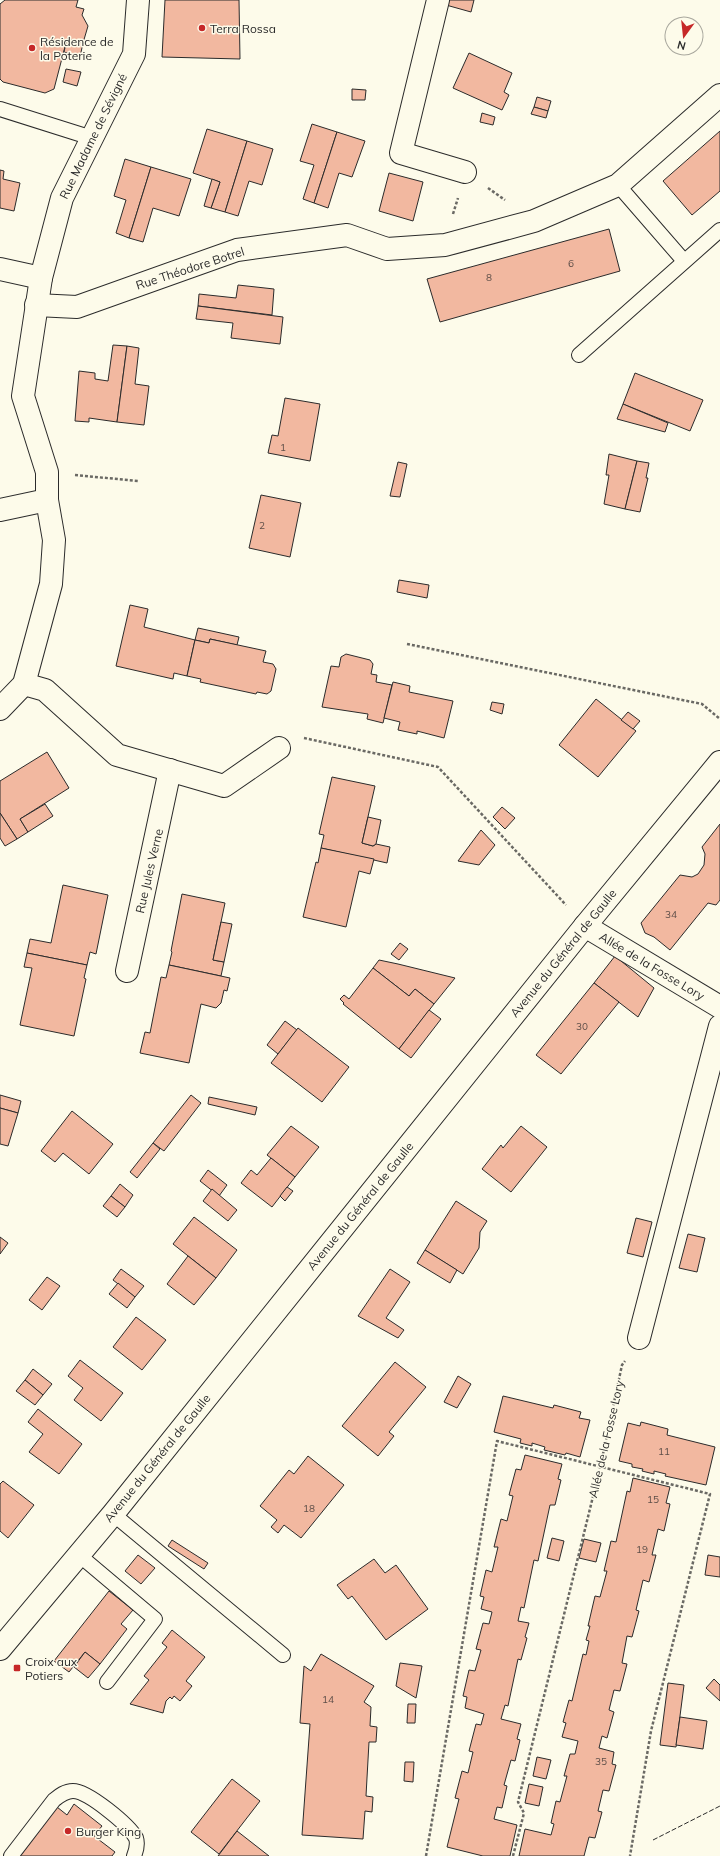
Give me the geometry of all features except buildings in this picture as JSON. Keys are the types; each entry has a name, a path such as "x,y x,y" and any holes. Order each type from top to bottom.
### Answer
{"street":[{"name":"Rue Madame de Sévigné","path":"0,709 24,684 51,584 54,540 47,500 47,472 23,396 40,278 62,198 134,54 138,0"},
{"path":"438,0 401,153 465,172"},
{"path":"445,245 534,220 618,185 720,95"},
{"name":"Rue Théodore Botrel","path":"36,305 77,307 237,250 347,235 387,249 445,245"},
{"path":"0,269 40,278"},
{"path":"0,510 47,500"},
{"path":"24,684 45,690 117,755 224,786 279,748"},
{"name":"Avenue du Général de Gaulle","path":"0,1649 114,1514 585,926 720,762"},
{"name":"Rue Jules Verne","path":"127,971 170,770"},
{"name":"Allée de la Fosse Lory","path":"585,926 720,1007"},
{"path":"639,1338 720,1026"}],"lane":[{"path":"0,109 92,138"},
{"path":"618,185 684,261"},
{"path":"579,355 720,230"},
{"path":"114,1514 283,1655"},
{"path":"79,1555 155,1619 107,1682"},
{"path":"11,1856 54,1800 63,1793 72,1791 81,1792 125,1824 136,1839 137,1850 134,1856"}],"path":[{"path":"445,245 465,172 534,220"},
{"path":"47,472 138,481"},
{"path":"407,644 702,704 720,719"},
{"path":"279,748 304,738 438,767 585,926"},
{"name":"Allée de la Fosse Lory","path":"513,1856 524,1813 518,1802 600,1468 622,1365 639,1338"},
{"path":"426,1856 497,1441 600,1468 710,1494 652,1731 630,1856"}],"fence":[{"path":"653,1840 720,1806"}],"place":[{"name":"Terra Rossa","path":"202,28"},
{"name":"Résidence de la Poterie","path":"32,48"},
{"name":"Croix aux Potiers","path":"17,1668"},
{"name":"Burger King","path":"68,1831"}]}
